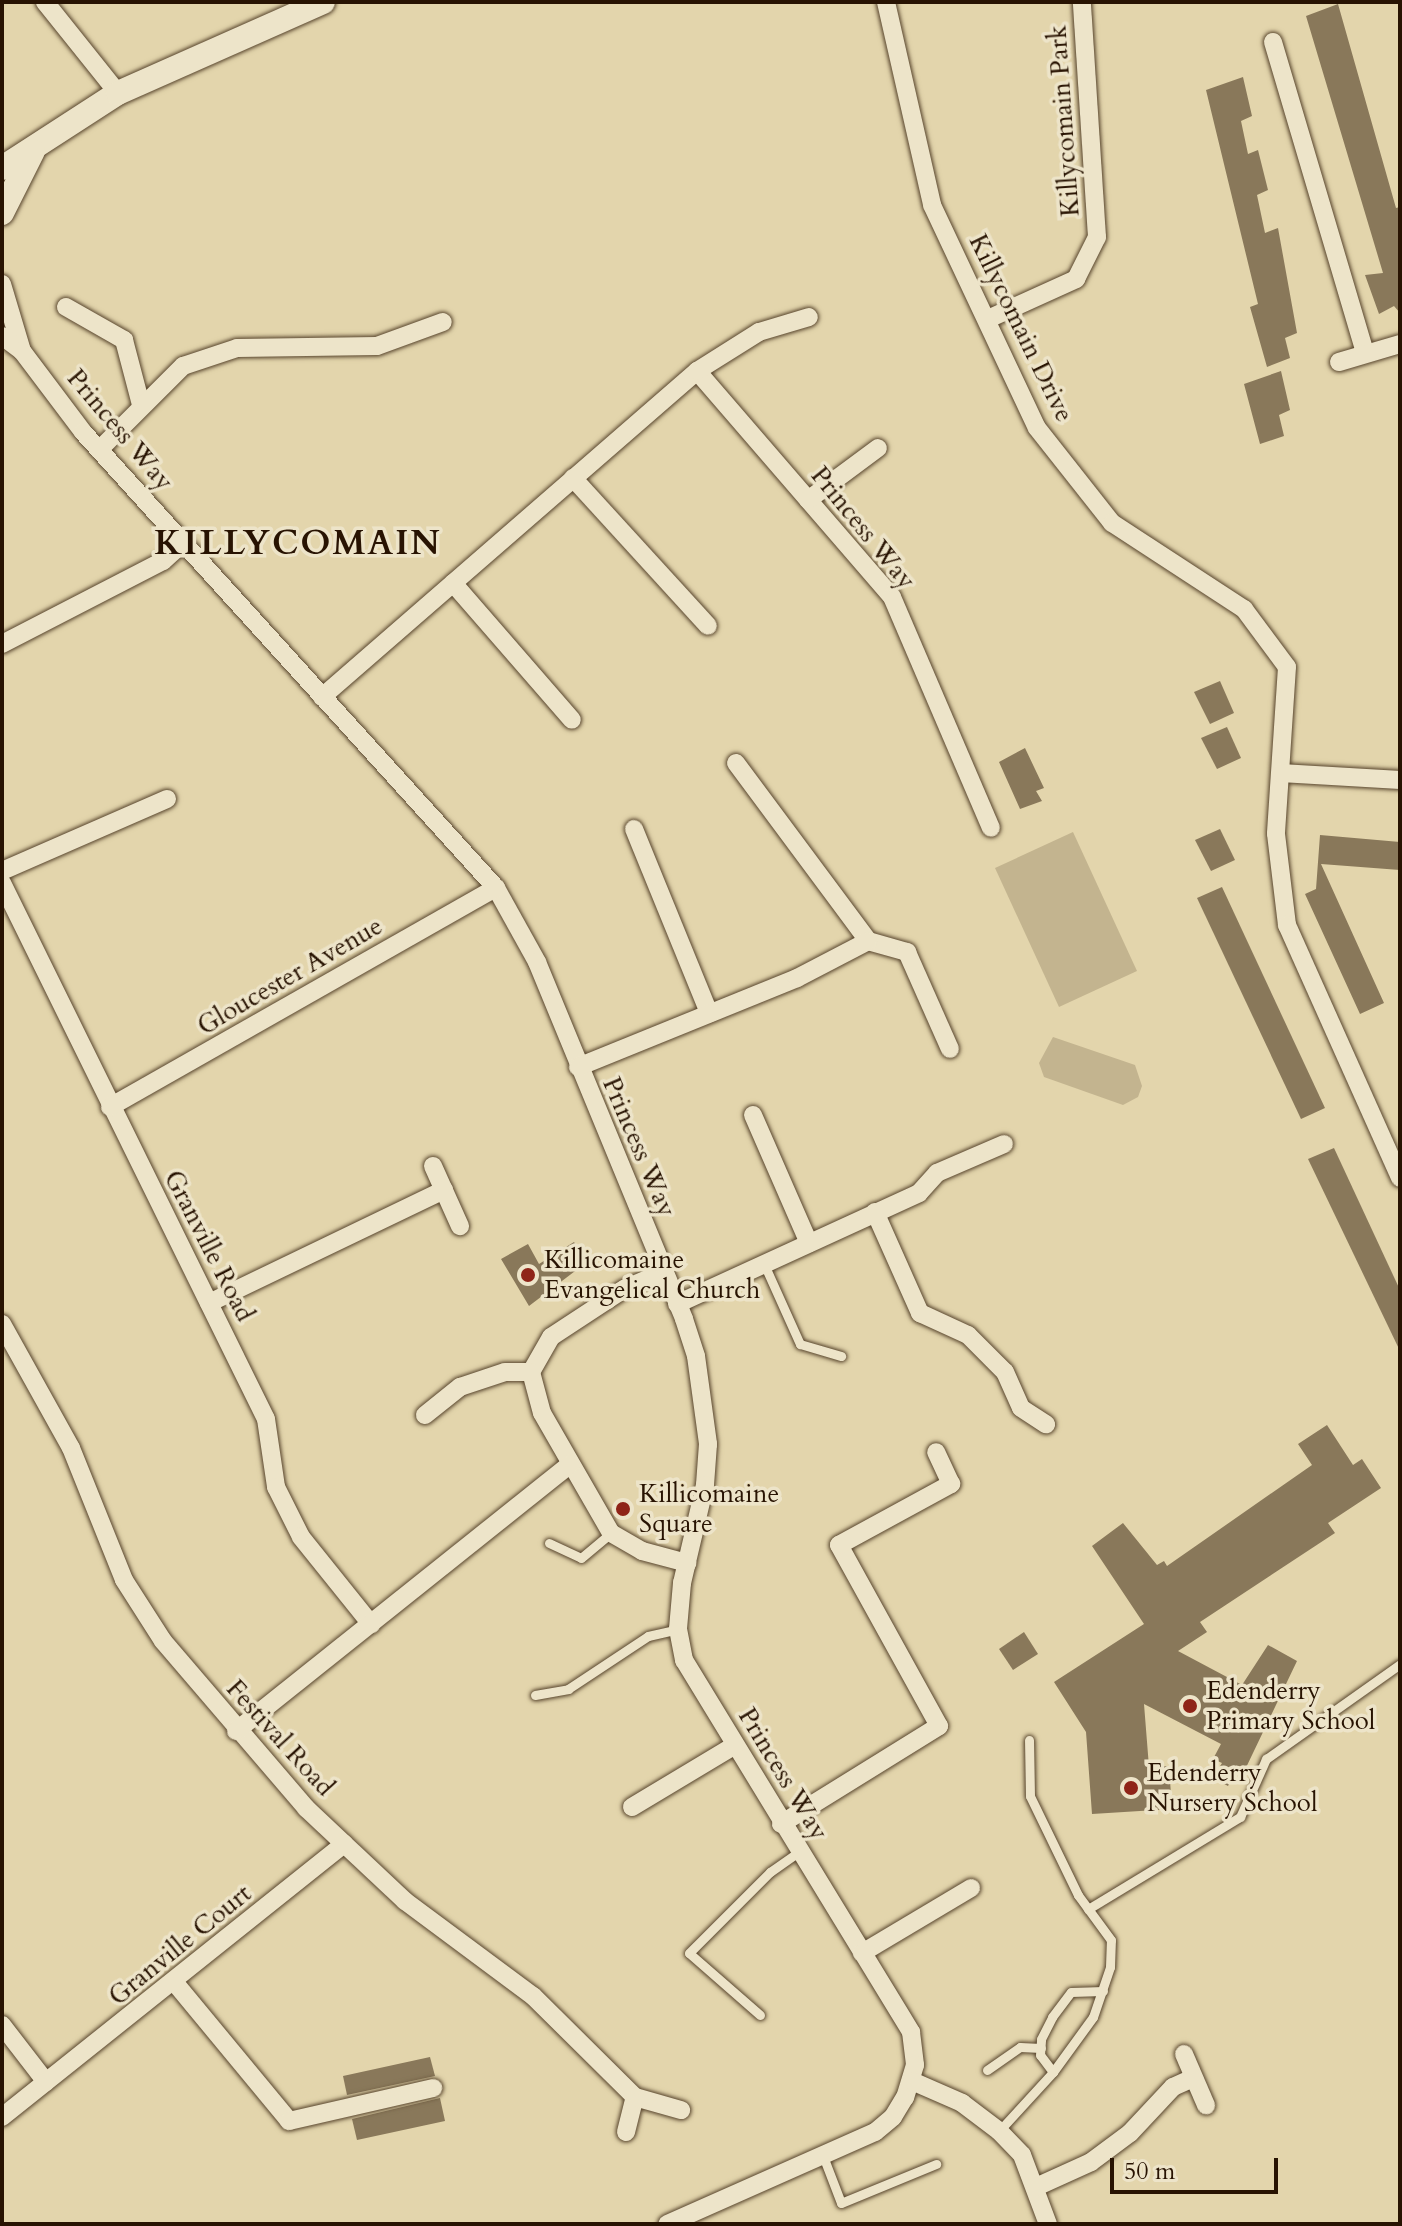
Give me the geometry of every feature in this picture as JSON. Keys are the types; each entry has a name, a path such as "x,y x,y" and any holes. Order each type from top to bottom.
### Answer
{"street":[{"path":"45,2 118,93"},
{"path":"2,168 118,93 323,2"},
{"name":"Killycomain Drive","path":"886,2 932,205 1037,428 1112,523 1244,609 1287,667 1276,834 1287,925 1400,1178"},
{"name":"Killycomain Park","path":"988,319 1076,279 1097,237 1082,2"},
{"path":"1273,42 1365,353"},
{"path":"2,213 35,149"},
{"name":"Princess Way","path":"2,284 22,351"},
{"path":"66,307 124,340 141,405"},
{"path":"322,697 697,371 759,332 809,317"},
{"path":"99,450 183,366 237,348 377,346 443,322"},
{"name":"Princess Way","path":"2,336 22,351 99,450 496,888 526,938 696,1356 708,1444 678,1629 684,1660 781,1824 911,2032 912,2081 893,2117 875,2132 667,2224"},
{"path":"1339,362 1400,344"},
{"name":"Princess Way","path":"697,371 892,597 991,828"},
{"path":"808,500 878,448"},
{"path":"573,478 708,626"},
{"path":"2,644 163,561 183,543"},
{"path":"453,583 572,720"},
{"path":"736,763 868,941 907,952 950,1049"},
{"path":"1281,773 1400,780"},
{"path":"2,871 167,799"},
{"path":"634,829 709,1013"},
{"name":"Granville Road","path":"2,883 266,1419 276,1487 288,1512 301,1537 371,1624"},
{"name":"Gloucester Avenue","path":"110,1107 496,888"},
{"path":"578,1067 797,978 868,941"},
{"path":"753,1115 809,1243"},
{"path":"677,1304 919,1193 937,1173 1004,1144"},
{"path":"433,1166 460,1226"},
{"path":"209,1303 444,1190"},
{"path":"875,1212 920,1313 968,1335 1005,1372 1021,1408 1046,1424"},
{"path":"664,1272 624,1289 551,1337 531,1372 533,1393 611,1533 642,1551 687,1563"},
{"name":"Festival Road","path":"2,1324 71,1448 124,1580 163,1641 236,1731 344,1844 405,1901 533,1996 635,2097"},
{"path":"425,1415 460,1387 505,1372 531,1372"},
{"path":"781,1824 939,1726 839,1545 951,1484 936,1452"},
{"path":"236,1731 570,1464"},
{"path":"632,1807 735,1745"},
{"name":"Granville Court","path":"2,2117 175,1983 344,1844"},
{"path":"862,1953 971,1888"},
{"path":"175,1983 289,2121 433,2088"},
{"path":"2,2025 46,2082"},
{"path":"1184,2054 1206,2105"},
{"path":"1036,2187 1091,2162 1130,2133 1173,2087 1193,2078"},
{"path":"912,2081 962,2103 999,2131 1022,2155 1048,2224"},
{"path":"626,2132 635,2097 660,2100 681,2110"}],"lane":[{"path":"764,1264 800,1344 841,1356"},
{"path":"549,1543 581,1558 611,1533"},
{"path":"535,1695 568,1689 648,1636 678,1629"},
{"path":"1088,1909 1240,1817 1266,1759 1400,1664"},
{"path":"999,2131 1053,2072 1093,2017 1103,1991 1111,1940 1088,1909 1030,1796 1029,1740"},
{"path":"760,2015 689,1953 770,1872 799,1852"},
{"path":"1053,2072 1041,2048 1052,2017 1071,1992 1103,1991"},
{"path":"987,2070 1020,2047 1041,2048"},
{"path":"823,2156 841,2203 936,2164"}],"shaded area":[{"path":"1073,832 1137,971 1059,1007 995,868"},
{"path":"1053,1037 1135,1065 1142,1086 1138,1097 1123,1105 1044,1077 1039,1063"}],"building":[{"path":"1338,4 1396,208 1400,207 1400,313 1394,306 1379,314 1365,275 1383,273 1306,16"},
{"path":"1243,77 1252,116 1241,121 1248,154 1258,150 1268,190 1257,195 1265,233 1278,228 1297,333 1285,338 1290,358 1267,367 1250,307 1258,304 1206,90"},
{"path":"1281,371 1290,410 1279,415 1284,436 1260,444 1244,384"},
{"path":"1220,681 1234,713 1210,724 1194,692"},
{"path":"1227,727 1241,758 1217,769 1201,738"},
{"path":"1025,748 1044,788 1036,791 1042,801 1020,809 999,762"},
{"path":"1220,829 1235,860 1211,871 1195,840"},
{"path":"1320,835 1400,842 1400,870 1321,864 1384,1003 1360,1014 1305,894 1316,889"},
{"path":"1222,887 1325,1108 1301,1119 1197,898"},
{"path":"1334,1148 1400,1290 1400,1351 1308,1159"},
{"path":"574,1242 587,1262 529,1306 501,1259 528,1244 539,1264"},
{"path":"1327,1425 1353,1465 1362,1459 1381,1488 1328,1523 1335,1533 1200,1622 1207,1632 1178,1651 1242,1685 1268,1645 1297,1661 1242,1776 1235,1773 1228,1786 1213,1778 1222,1763 1213,1759 1221,1744 1144,1704 1149,1767 1169,1766 1172,1809 1092,1814 1086,1732 1054,1682 1144,1624 1092,1546 1123,1523 1157,1565 1164,1561 1167,1566 1312,1465 1298,1444"},
{"path":"1024,1632 1038,1654 1013,1670 999,1649"},
{"path":"430,2057 435,2076 347,2095 343,2076"},
{"path":"440,2098 445,2121 357,2140 352,2119"}],"place":[{"name":"Killicomaine Evangelical Church","path":"528,1275"},
{"name":"Killicomaine Square","path":"623,1509"},
{"name":"Edenderry Primary School","path":"1190,1706"},
{"name":"Edenderry Nursery School","path":"1131,1788"}],"district":[{"name":"KILLYCOMAIN","path":"298,544"}]}
